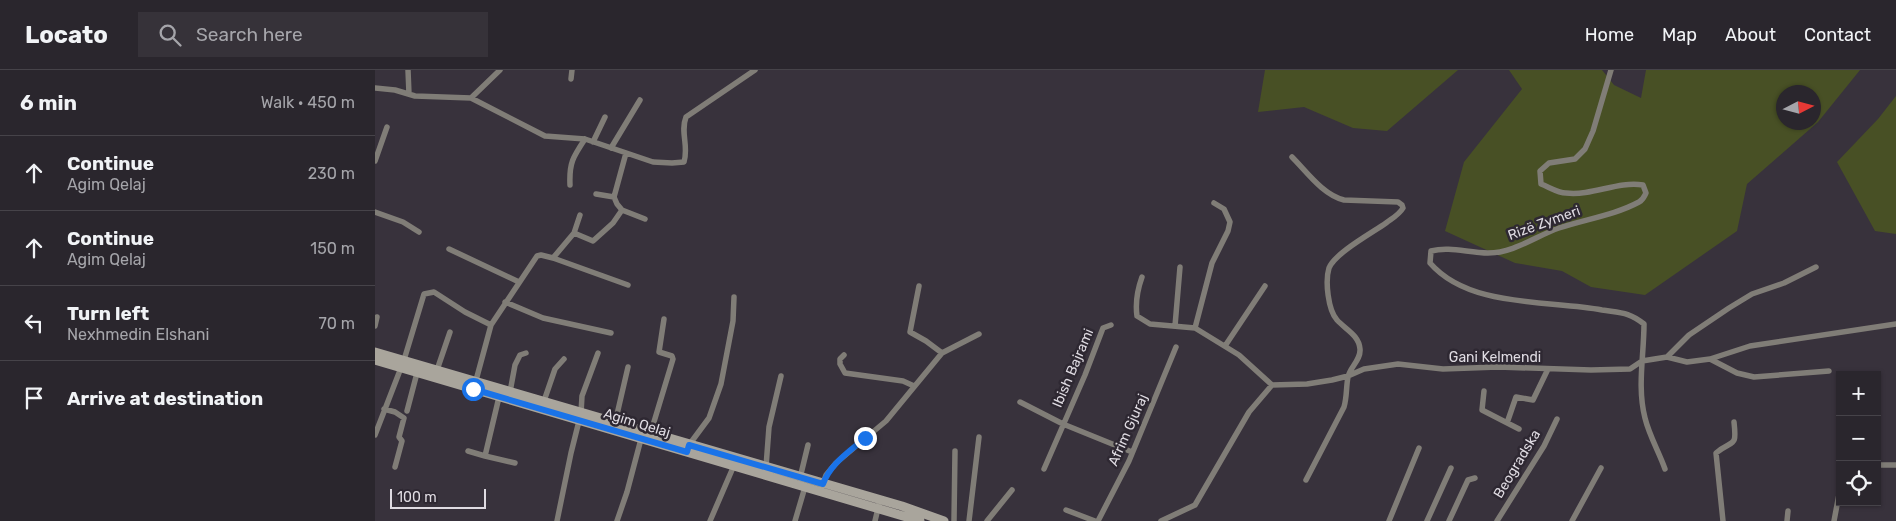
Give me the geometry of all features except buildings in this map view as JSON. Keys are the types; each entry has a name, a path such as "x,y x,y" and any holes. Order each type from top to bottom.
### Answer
{"main road":[{"name":"Agim Qelaj","path":"377,357 402,364 437,370 499,397 581,417 615,423 646,438"},
{"name":"Agim Qelaj","path":"402,364 417,373 544,401 581,417 646,438 764,471 805,487 822,487"},
{"name":"Agim Qelaj","path":"764,471 800,478 822,487 879,504 920,521"},
{"name":"Agim Qelaj","path":"879,504 902,506 944,521"}],"street":[{"path":"407,70 409,94"},
{"path":"471,98 500,70"},
{"path":"571,79 572,70"},
{"path":"375,88 395,90 409,94 471,98 545,136 585,139 653,162 671,164 684,162 687,154 683,125 686,117 755,70"},
{"name":"Rizë Zymeri","path":"1611,70 1593,131 1585,148 1575,158 1549,163 1540,171 1541,184 1565,194 1587,192 1624,184 1643,185 1646,193 1642,201 1621,210 1558,228 1514,248 1489,253 1452,249 1431,251 1430,263 1439,274 1469,291 1522,301 1590,308 1633,315 1645,324 1645,348 1642,361"},
{"path":"611,148 640,100"},
{"path":"593,142 605,118"},
{"path":"375,161 387,127"},
{"path":"570,185 569,170 572,158 585,139"},
{"path":"626,153 614,197 622,210 645,219"},
{"path":"1292,157 1328,193 1337,198 1398,202 1403,208 1394,217 1339,256 1330,266 1328,276 1330,306 1336,319 1355,337 1360,349 1358,359 1348,376 1347,396 1344,407 1306,480"},
{"path":"597,194 614,197"},
{"path":"1195,328 1212,262 1228,232 1230,222 1224,209 1214,203"},
{"path":"574,232 593,241 613,222 622,210"},
{"path":"375,212 403,222 419,232"},
{"path":"553,258 574,232 580,215"},
{"path":"449,249 519,282"},
{"path":"474,385 491,325 537,256 553,258 628,285"},
{"path":"1175,326 1180,267"},
{"path":"1667,357 1689,335 1752,294 1785,282 1817,267"},
{"path":"1142,277 1137,290 1135,304 1137,316 1150,324 1195,328 1239,355 1272,385 1249,412 1195,505 1161,521"},
{"path":"919,286 910,332 942,352"},
{"path":"1225,346 1265,286"},
{"path":"375,434 402,364 424,294 434,292 465,312 491,325"},
{"path":"688,449 709,418 721,384 733,321 734,297"},
{"path":"505,302 543,318 611,333"},
{"path":"375,326 377,317"},
{"path":"617,521 673,359 672,356 659,352 664,319"},
{"name":"Gani Kelmendi","path":"1272,385 1307,384 1348,376 1364,369 1398,364 1443,369 1498,367 1591,370 1630,369 1642,361 1667,357 1687,362 1710,359 1750,346 1896,324"},
{"name":"Ibish Bajrami","path":"1044,469 1103,328 1111,325"},
{"path":"437,370 450,332"},
{"path":"822,487 826,475 836,463 886,421 942,352 979,334"},
{"name":"Afrim Gjuraj","path":"1097,521 1151,411 1176,347"},
{"path":"510,392 515,365 520,355 526,353"},
{"path":"557,521 571,453 581,417 582,396 598,353"},
{"path":"844,355 840,364 845,373 903,381 914,386"},
{"path":"544,401 555,369 564,359"},
{"path":"1710,359 1737,374 1755,377 1829,371"},
{"path":"1642,361 1641,387 1645,418 1665,469"},
{"path":"615,423 628,367"},
{"path":"1507,423 1516,397 1533,400 1549,369"},
{"path":"407,411 417,373"},
{"path":"764,471 769,427 781,376"},
{"path":"1484,391 1482,410 1519,430"},
{"path":"485,456 499,397"},
{"name":"Ibish Bajrami","path":"1020,402 1063,424 1132,452"},
{"path":"384,409 395,412 404,418 399,437 402,441 395,467"},
{"name":"Beogradska","path":"1497,521 1544,446 1557,419"},
{"path":"1723,521 1716,452 1734,442 1736,437 1734,422"},
{"path":"969,521 979,437"},
{"path":"800,478 808,445"},
{"path":"1389,521 1419,448"},
{"path":"468,451 515,463"},
{"path":"954,521 955,451"},
{"path":"710,521 735,462"},
{"path":"1881,464 1896,465"},
{"path":"1427,521 1451,468"},
{"path":"1572,521 1601,468"},
{"path":"1449,521 1468,480 1475,478"},
{"path":"795,521 805,487"},
{"path":"987,521 1012,490"},
{"path":"875,521 879,504"},
{"path":"1834,521 1837,506"},
{"path":"1066,510 1097,521"},
{"path":"1787,521 1788,510"}],"green space":[{"path":"1265,70 1458,70 1387,131 1353,128 1304,107 1258,112"},
{"path":"1509,70 1602,70 1614,85 1641,98 1646,70 1860,70 1821,118 1821,85 1776,85 1776,130 1809,130 1747,184 1737,231 1645,295 1591,287 1562,271 1515,263 1445,231 1464,162 1522,89"},
{"path":"1896,96 1896,234 1875,231 1837,162 1878,119"}],"route":[{"path":"473,389 687,452 689,445 823,484 826,475 836,463 865,438"}]}
